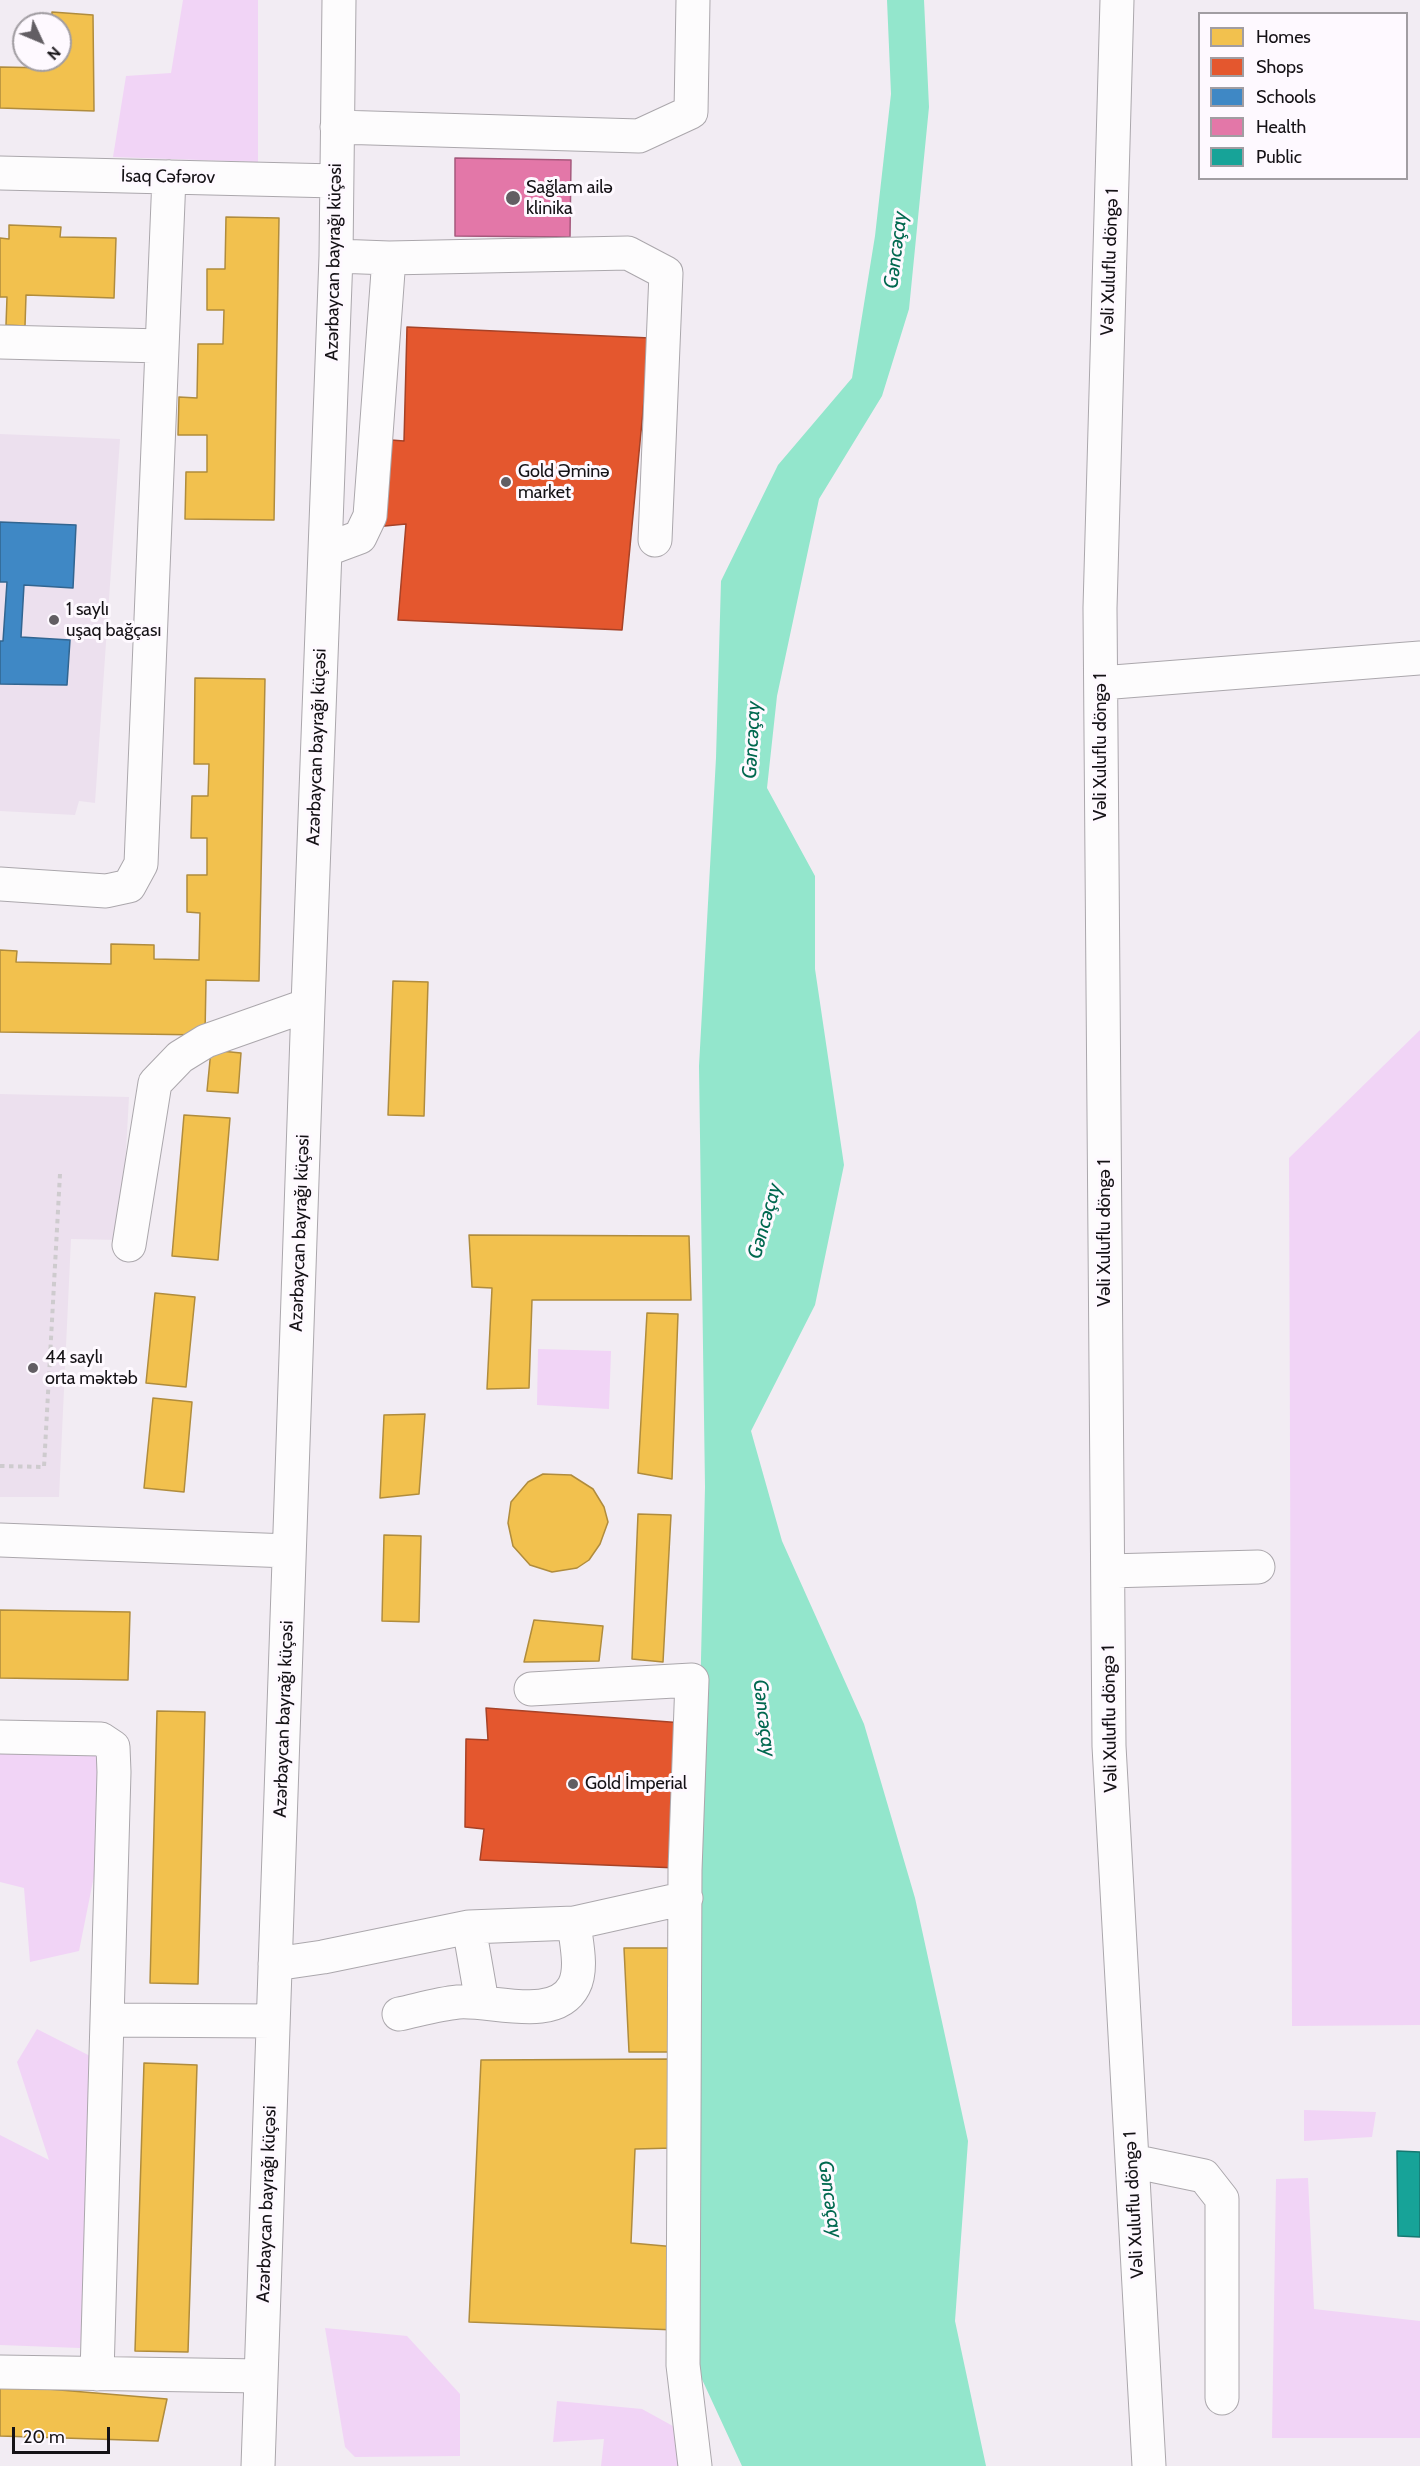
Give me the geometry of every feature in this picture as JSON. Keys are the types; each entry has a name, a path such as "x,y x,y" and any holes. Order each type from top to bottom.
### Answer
{"street":[{"name":"Azərbaycan bayrağı küçəsi","path":"258,2466 336,256 339,0"},
{"path":"337,127 639,136 691,112 693,0"},
{"name":"Vəli Xuluflu döngə 1","path":"1117,0 1100,608 1109,1746 1149,2466"},
{"name":"İsaq Cəfərov","path":"0,172 336,181"},
{"path":"0,884 106,891 129,886 141,864 169,177"},
{"path":"336,256 389,258 628,253 666,273 655,540"},
{"path":"325,550 360,537 370,516 389,258"},
{"path":"0,342 162,346"},
{"path":"1101,683 1420,658"},
{"path":"129,1245 155,1083 180,1057 206,1041 308,1005"},
{"path":"0,1540 289,1551"},
{"path":"1108,1571 1258,1567"},
{"path":"531,1689 692,1680 686,1898 683,2365 695,2466"},
{"path":"0,1737 101,1739 113,1748 97,2374"},
{"path":"275,1964 469,1927 574,1923 686,1898"},
{"path":"399,2014 457,2002 544,2007 563,2000 574,1985 578,1966 574,1923"},
{"path":"469,1927 482,2002"},
{"path":"107,2020 273,2021"},
{"path":"1132,2161 1204,2176 1222,2199 1222,2398"},
{"path":"0,2372 261,2376"}],"path":[{"path":"0,1466 44,1467 60,1174"}],"shaded area":[{"path":"183,0 258,0 258,162 113,157 126,76 171,73"},
{"name":"1 saylı uşaq bağçası","path":"0,434 120,439 95,803 79,801 75,815 0,811"},
{"path":"1420,1030 1420,2025 1292,2026 1289,1158"},
{"name":"44 saylı orta məktəb","path":"0,1094 129,1097 121,1240 71,1239 59,1497 0,1497"},
{"path":"538,1349 611,1351 609,1409 537,1405"},
{"path":"0,1744 98,1753 101,1841 79,1951 30,1962 24,1888 0,1882"},
{"path":"37,2029 98,2060 90,2249 80,2348 0,2345 0,2135 49,2160 17,2062"},
{"path":"1304,2110 1376,2112 1372,2137 1304,2141"},
{"path":"1308,2178 1314,2309 1420,2321 1420,2438 1272,2438 1276,2179"},
{"path":"325,2328 407,2336 460,2394 460,2456 355,2457 345,2447"},
{"path":"557,2401 642,2409 682,2431 685,2466 601,2466 604,2439 553,2442"}],"water":[{"name":"Gəncəçay","path":"887,0 924,0 929,107 909,309 882,396 819,499 777,696 767,788 815,876 815,969 844,1165 815,1305 751,1431 782,1541 864,1724 915,1898 968,2141 955,2321 986,2466 742,2466 688,2349 691,2089 705,1487 699,1066 716,758 721,581 778,465 852,378 875,236 891,94"}],"building: Homes":[{"path":"72,13 93,15 94,111 0,108 0,67 12,67 12,72 72,72"},
{"path":"226,217 279,218 274,520 185,519 186,472 207,472 207,435 178,435 179,397 197,398 198,344 223,344 224,310 207,310 207,269 225,269"},
{"path":"9,225 61,227 60,237 116,238 114,298 26,295 25,326 6,325 7,297 0,297 0,238 9,239"},
{"path":"195,678 265,679 259,981 206,980 205,1035 0,1032 0,950 17,951 16,962 111,964 111,944 154,945 154,959 199,960 200,913 187,912 187,875 207,875 207,838 191,838 192,796 208,796 209,764 194,764"},
{"path":"393,981 428,982 424,1116 388,1115"},
{"path":"211,1050 241,1053 238,1093 207,1091"},
{"path":"184,1115 230,1118 218,1260 172,1256"},
{"path":"469,1235 689,1236 691,1300 532,1300 529,1388 487,1389 492,1288 472,1287"},
{"path":"155,1293 195,1297 186,1387 146,1383"},
{"path":"647,1313 678,1314 672,1479 638,1473"},
{"path":"153,1398 192,1402 184,1492 144,1488"},
{"path":"425,1414 419,1494 380,1498 384,1415"},
{"path":"543,1474 571,1475 593,1489 604,1507 608,1522 600,1544 589,1560 577,1568 552,1572 530,1565 513,1546 508,1523 511,1502 528,1482"},
{"path":"638,1514 671,1515 663,1662 632,1659"},
{"path":"384,1535 421,1536 419,1622 382,1621"},
{"path":"0,1610 130,1612 128,1680 0,1678"},
{"path":"534,1620 603,1626 599,1661 524,1662"},
{"path":"157,1711 205,1712 198,1984 150,1983"},
{"path":"624,1948 678,1948 675,2052 629,2052"},
{"path":"673,2059 673,2148 635,2149 631,2243 676,2247 676,2330 469,2322 481,2060"},
{"path":"144,2063 197,2065 188,2352 135,2351"},
{"path":"0,2385 167,2399 158,2441 0,2436"}],"building: Shops":[{"name":"Gold Əminə market","path":"407,327 650,338 622,630 398,620 406,524 374,527 378,439 404,441"},
{"name":"Gold İmperial","path":"486,1708 683,1723 678,1868 480,1860 484,1829 465,1827 466,1739 488,1740"}],"building: Schools":[{"path":"0,522 76,525 73,588 24,585 21,637 70,640 67,685 0,684 0,641 3,641 7,582 0,582"}],"building: Health":[{"name":"Sağlam ailə klinika","path":"455,158 571,160 570,237 455,236"}],"building: Public":[{"path":"1397,2151 1420,2152 1420,2237 1398,2236"}],"place":[{"name":"Sağlam ailə klinika","path":"513,198"},
{"name":"Gold Əminə market","path":"506,482"},
{"name":"1 saylı uşaq bağçası","path":"54,620"},
{"name":"44 saylı orta məktəb","path":"33,1368"},
{"name":"Gold İmperial","path":"573,1784"}]}
